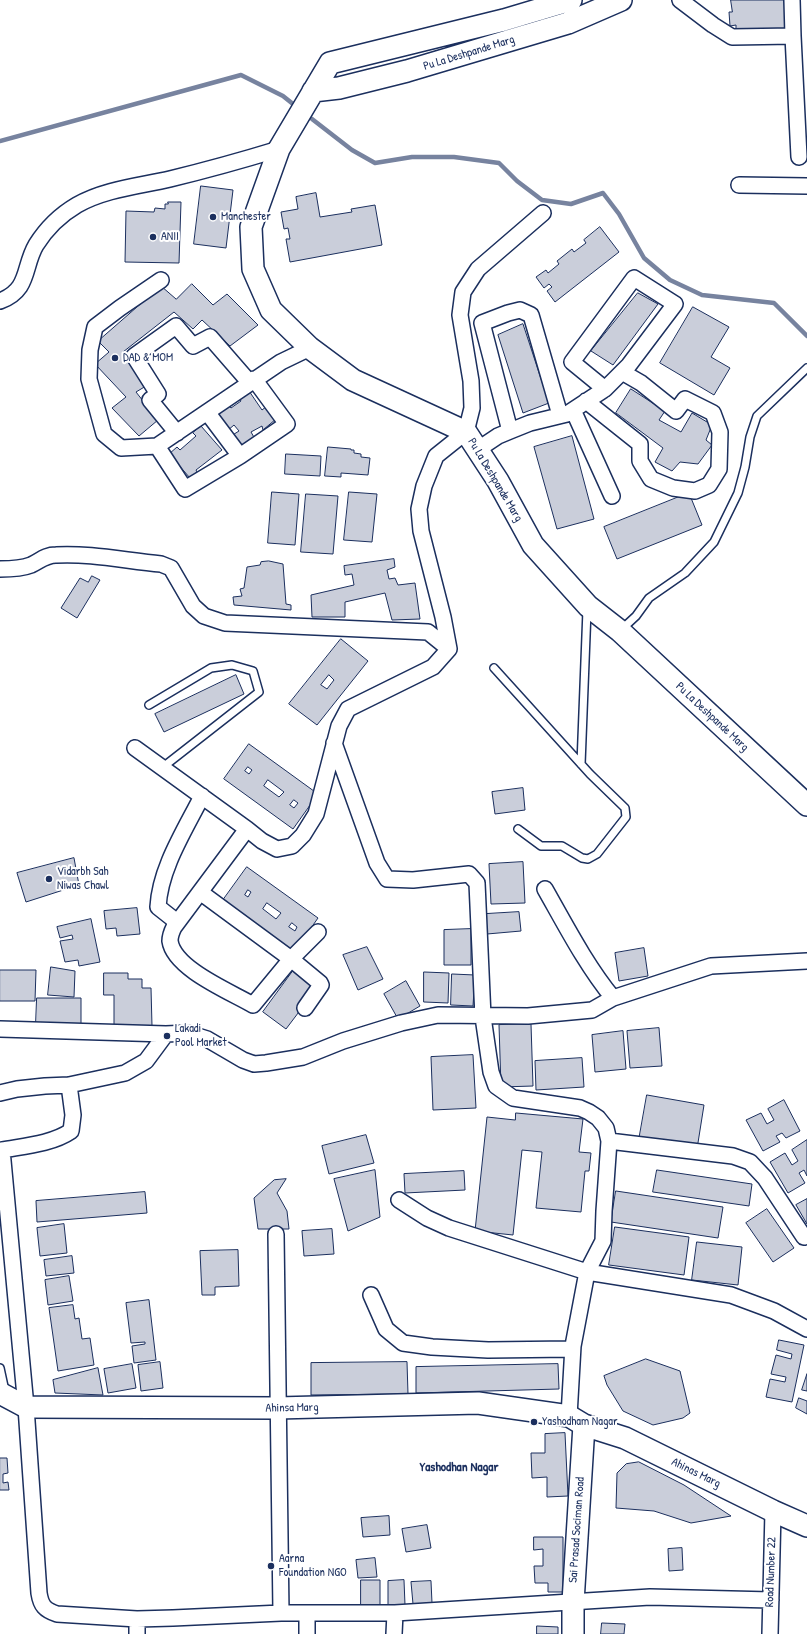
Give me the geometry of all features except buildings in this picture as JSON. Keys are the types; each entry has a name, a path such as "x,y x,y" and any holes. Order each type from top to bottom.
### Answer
{"street":[{"name":"Pu La Deshpande Marg","path":"571,0 504,20 330,63 279,149 251,227 252,269 271,310 310,348 354,380 466,432 498,482 534,545 588,606 620,631 807,805"},
{"name":"Pu La Deshpande Marg","path":"313,91 338,88 415,69 568,23 621,0"},
{"path":"680,0 713,25 732,36 793,36"},
{"path":"792,0 799,157"},
{"path":"0,300 9,298 22,285 35,246 51,225 77,205 101,195 218,167 279,149"},
{"path":"739,185 807,186"},
{"path":"448,649 422,531 419,508 424,486 436,456 466,432 472,408 471,381 460,315 463,292 478,269 543,213"},
{"path":"477,450 498,436 530,423 567,412 605,389 629,365 675,304 634,278 572,362 605,389"},
{"path":"161,280 95,327 90,350 89,379 104,434 121,448 157,446 281,362 310,348"},
{"path":"510,431 482,324 508,313 520,310 532,315 567,412 612,496"},
{"path":"157,446 186,489 240,456 287,424 252,381 210,337 193,346 176,326 134,356 158,394 150,400 177,433"},
{"path":"586,401 640,444 640,461 651,479 673,488 695,491 709,485 719,469 720,432 713,413 684,399 676,411 640,382 622,372"},
{"path":"207,412 240,456"},
{"path":"0,569 13,569 30,566 44,557 54,555 72,555 161,564 171,568 193,606 204,616 225,623 428,632 448,649"},
{"path":"135,748 163,767 262,841 277,849 292,846 303,835 316,814 338,726 348,709 433,667 448,649"},
{"path":"334,743 377,863 387,879 413,880 469,874 477,883 483,1017 491,1072 496,1086 513,1098 580,1108 598,1118 606,1128 609,1141 603,1242 587,1272 573,1346 576,1421"},
{"path":"177,922 158,907 159,897 171,857 202,796"},
{"path":"247,829 174,926 170,940 173,952 180,962 194,972 253,1005 291,960 318,932"},
{"path":"545,888 584,958 612,998"},
{"path":"200,892 320,983 321,985 305,1008"},
{"path":"0,1029 166,1034 188,1032 207,1039 243,1060 254,1064 303,1057 343,1041 401,1023 438,1015 483,1017 528,1016 592,1010 612,998 711,966 807,961"},
{"path":"0,1093 45,1086 69,1085 125,1073 146,1061 166,1034"},
{"path":"69,1085 73,1115 71,1131 64,1136 50,1140 2,1150 26,1407 40,1602 47,1610 57,1614 136,1619 281,1614 395,1613 650,1597 771,1600"},
{"path":"609,1141 733,1156 750,1162 765,1178 804,1237"},
{"path":"399,1200 427,1218 449,1228 587,1272 731,1294 774,1311 807,1329"},
{"path":"276,1234 277,1408 281,1614"},
{"path":"371,1295 386,1330 403,1343 432,1348 488,1350 571,1349 573,1346"},
{"name":"Ahinsa Marg","path":"3,1394 26,1407 277,1408 478,1402 576,1421"},
{"name":"Ahinas Marg","path":"576,1421 625,1438 773,1511 807,1526"},
{"name":"Sai Prasad Sociman Road","path":"573,1634 572,1602 576,1421"},
{"name":"Road Number 22","path":"770,1634 773,1511"},
{"path":"394,1634 395,1613"},
{"path":"307,1614 307,1634"},
{"path":"136,1619 136,1634"}],"lane":[{"path":"620,631 636,616 649,598 685,572 714,542 738,493 745,467 750,436 757,416 807,368"},
{"path":"581,764 588,606"},
{"path":"149,705 211,668 232,665 253,671 259,692 163,767"},
{"path":"494,668 581,764 625,808 626,818 597,854 588,859 582,858 562,846 541,846 518,829"},
{"path":"0,1368 3,1394"}],"waterway":[{"path":"0,141 241,75 283,96 298,108"},
{"path":"312,119 352,150 375,163 412,157 454,157 499,163 517,181 542,200 571,204 603,193 619,214 644,258 670,280 702,295 774,303 807,336"}],"place":[{"name":"Manchester","path":"213,217"},
{"name":"ANII","path":"153,237"},
{"name":"DAD & MOM","path":"115,358"},
{"name":"Vidarbh Sah Niwas Chawl","path":"49,879"},
{"name":"Lakadi Pool Market","path":"167,1036"},
{"name":"Yashodham Nagar","path":"534,1422"},
{"name":"Aarna Foundation NGO","path":"271,1566"}],"district":[{"name":"Yashodhan Nagar","path":"459,1468"}]}
